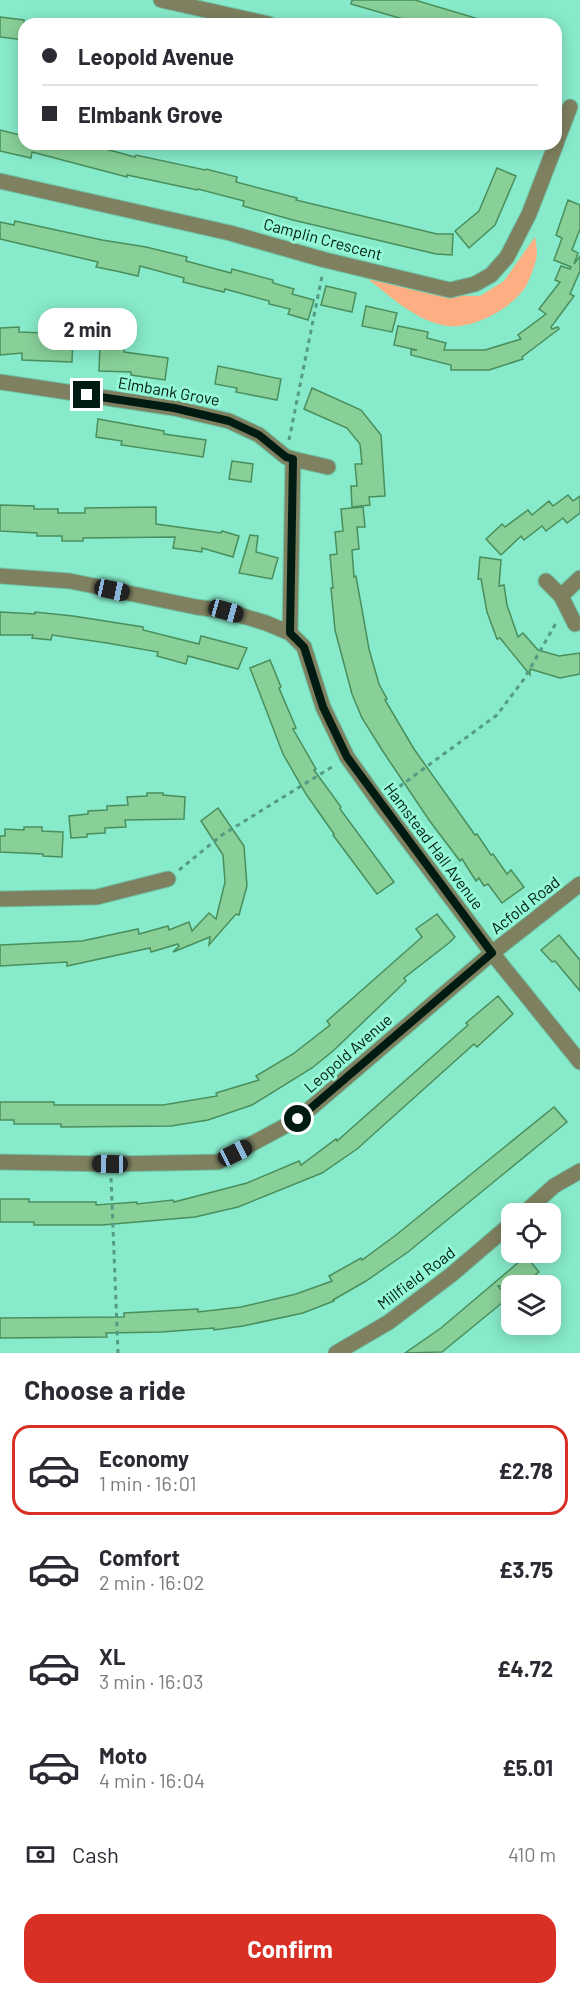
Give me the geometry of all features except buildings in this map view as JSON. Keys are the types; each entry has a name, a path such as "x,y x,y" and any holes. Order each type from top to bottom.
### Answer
{"street":[{"path":"161,0 242,18"},
{"name":"Camplin Crescent","path":"562,126 569,106"},
{"name":"Camplin Crescent","path":"0,181 230,233 325,260 450,290 475,284 491,275 507,257 529,214 553,150"},
{"name":"Elmbank Grove","path":"0,382 174,408 229,421 259,435 289,458 328,467"},
{"path":"0,576 70,581 226,611 290,633 289,458"},
{"path":"564,601 580,578"},
{"path":"546,581 564,601 575,624"},
{"name":"Hamstead Hall Avenue","path":"290,633 304,647 323,707 347,757 492,953 580,1062"},
{"path":"0,898 97,897 168,879"},
{"name":"Acfold Road","path":"492,953 580,884"},
{"name":"Leopold Avenue","path":"0,1162 110,1164 218,1162 298,1119 492,953"},
{"path":"535,1203 554,1186 580,1171"},
{"name":"Millfield Road","path":"336,1353 389,1322 451,1275 501,1232"}],"path":[{"path":"289,458 325,260"},
{"path":"379,802 497,715 524,679 564,601"},
{"path":"168,879 222,835 347,757"},
{"path":"110,1164 118,1353"}],"shaded area":[{"path":"535,237 536,260 526,286 511,303 477,322 453,326 431,322 403,306 368,279 436,295 480,296 504,281"}],"route":[{"path":"87,395 174,408 229,421 259,435 286,457 293,459 290,633 304,647 323,707 347,757 492,953 298,1119"}]}
